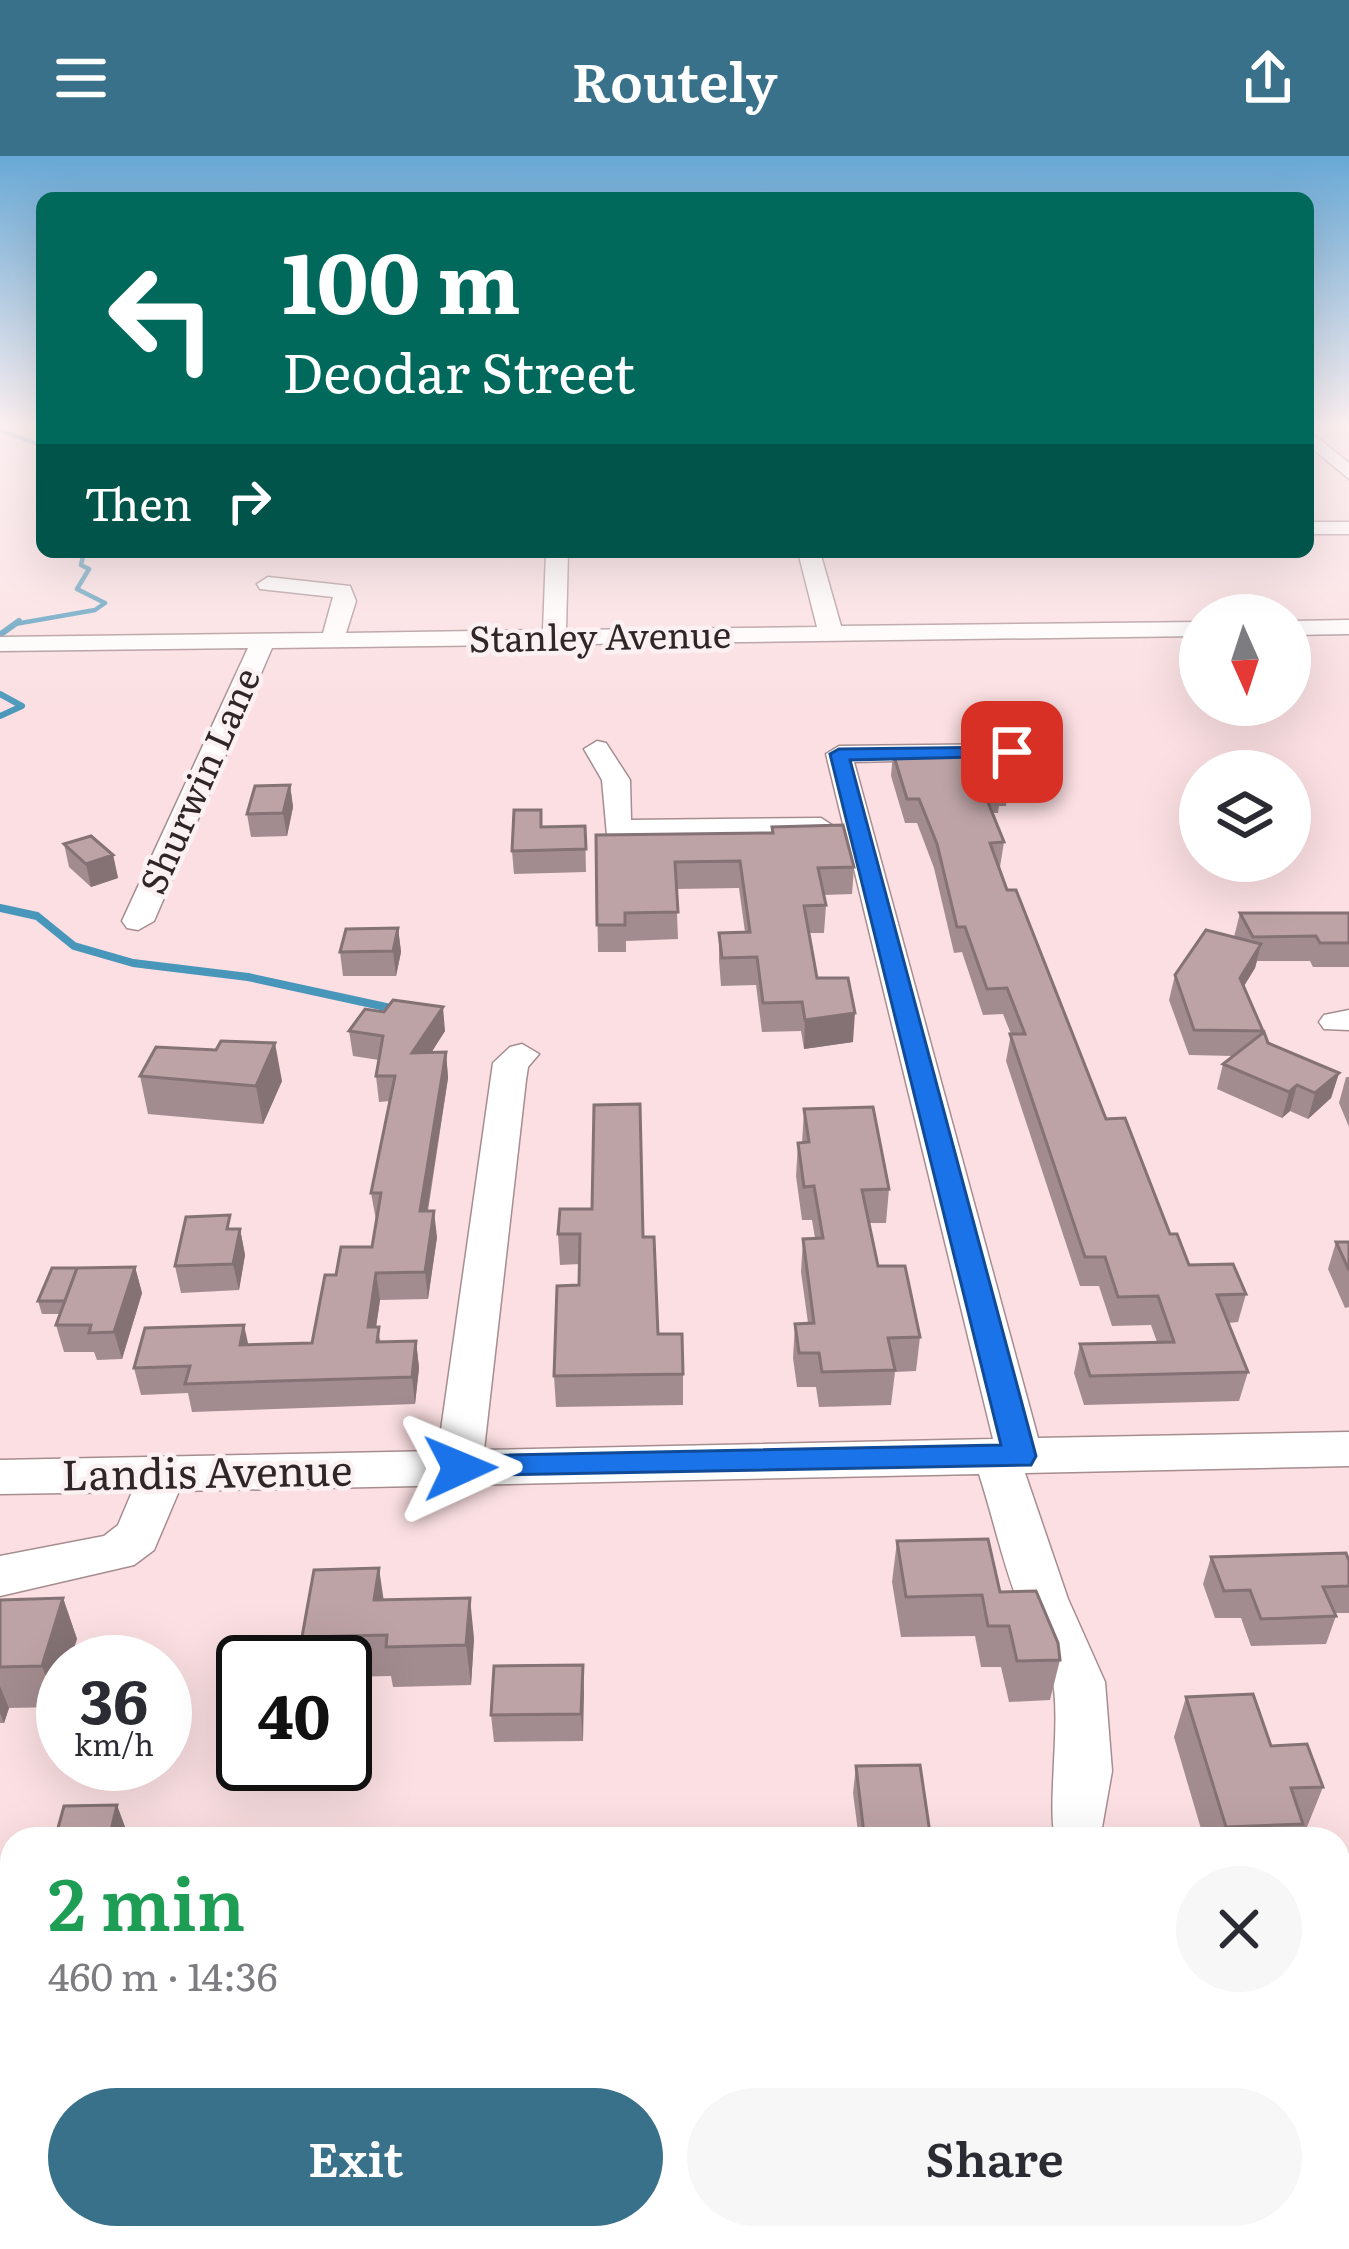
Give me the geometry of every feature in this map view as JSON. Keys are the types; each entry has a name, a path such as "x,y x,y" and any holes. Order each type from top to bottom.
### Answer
{"street":[{"path":"1314,528 1349,527"},
{"path":"554,637 557,558"},
{"path":"811,558 831,634"},
{"path":"268,584 342,591 345,601 332,640"},
{"path":"1311,628 1349,627"},
{"name":"Stanley Avenue","path":"0,644 1179,629"},
{"name":"Shurwin Lane","path":"138,921 263,641"},
{"path":"597,749 616,780 617,830 857,826"},
{"path":"1012,752 839,754 1045,1606 1061,1625 1082,1708 1086,1780 1078,1826"},
{"path":"460,1468 508,1080 511,1063 522,1054"},
{"name":"Landis Avenue","path":"0,1477 1008,1456 1346,1457"},
{"path":"0,1576 117,1552 137,1537 162,1474"}],"building":[{"path":"995,751 1009,782 998,782 1001,789 983,790 1004,842 990,843 1007,890 1016,890 1106,1119 1125,1118 1170,1234 1177,1234 1189,1265 1233,1264 1246,1294 1217,1295 1248,1372 1090,1376 1080,1344 1174,1342 1158,1296 1118,1297 1105,1257 1085,1257 1010,1034 1025,1034 1007,988 987,989 965,927 957,927 937,844 919,799 907,799 893,753"},
{"path":"290,785 283,813 247,814 255,786"},
{"path":"514,810 541,810 541,827 585,826 586,849 512,851"},
{"path":"843,825 854,867 818,868 826,905 804,906 817,978 848,978 855,1013 805,1020 802,1002 763,1003 757,957 722,958 719,933 750,932 740,861 675,862 678,912 625,913 625,925 597,925 596,835 773,833 772,827"},
{"path":"91,836 113,855 86,864 64,844"},
{"path":"1240,913 1349,913 1349,943 1320,943 1316,936 1253,937"},
{"path":"398,928 393,951 340,952 346,929"},
{"path":"1206,930 1261,944 1240,978 1263,1031 1194,1030 1175,975"},
{"path":"393,1000 443,1007 412,1053 446,1052 420,1211 434,1211 425,1272 376,1273 368,1327 379,1327 377,1342 416,1341 412,1377 185,1384 190,1366 134,1368 145,1328 244,1325 240,1345 312,1343 325,1275 336,1275 341,1247 372,1247 381,1193 371,1193 395,1076 376,1076 383,1036 349,1031 365,1009 384,1012"},
{"path":"1264,1032 1268,1043 1339,1073 1315,1093 1297,1085 1289,1092 1223,1064"},
{"path":"221,1041 275,1043 256,1086 140,1076 156,1047 216,1050"},
{"path":"640,1104 643,1237 654,1237 658,1334 682,1334 683,1374 554,1376 557,1286 579,1285 580,1234 558,1234 560,1209 592,1209 594,1105"},
{"path":"873,1107 889,1189 862,1190 878,1266 905,1266 920,1337 888,1338 895,1370 822,1372 819,1353 799,1353 795,1324 814,1323 803,1239 823,1238 814,1186 804,1187 798,1143 809,1142 804,1109"},
{"path":"230,1215 227,1229 240,1229 233,1264 175,1266 186,1217"},
{"path":"1336,1242 1349,1242 1349,1270"},
{"path":"135,1267 114,1332 89,1333 91,1325 56,1325 77,1268"},
{"path":"52,1268 77,1268 65,1301 38,1301"},
{"path":"988,1539 1000,1592 1036,1591 1058,1643 1060,1660 1017,1661 1009,1626 988,1626 982,1595 906,1597 897,1541"},
{"path":"1346,1553 1349,1586 1323,1587 1336,1616 1261,1619 1250,1590 1224,1591 1211,1557"},
{"path":"379,1568 374,1600 470,1598 466,1645 386,1647 387,1635 302,1635 314,1570"},
{"path":"63,1598 52,1635 36,1635 36,1666 0,1667 0,1600"},
{"path":"583,1665 581,1714 491,1715 494,1666"},
{"path":"1253,1694 1271,1746 1307,1744 1323,1787 1291,1788 1303,1824 1226,1827 1186,1697"},
{"path":"920,1765 929,1827 863,1827 856,1766"},
{"path":"117,1805 112,1827 58,1827 64,1806"}],"waterway":[{"path":"15,624 95,610 105,603 77,589 89,569 81,565 83,558"},
{"path":"1,634 19,621"},
{"path":"0,694 22,706 0,716"},
{"path":"0,908 37,916 74,946 133,963 248,977 395,1009"}],"route":[{"path":"460,1468 1020,1456 839,754 1012,752"}]}
